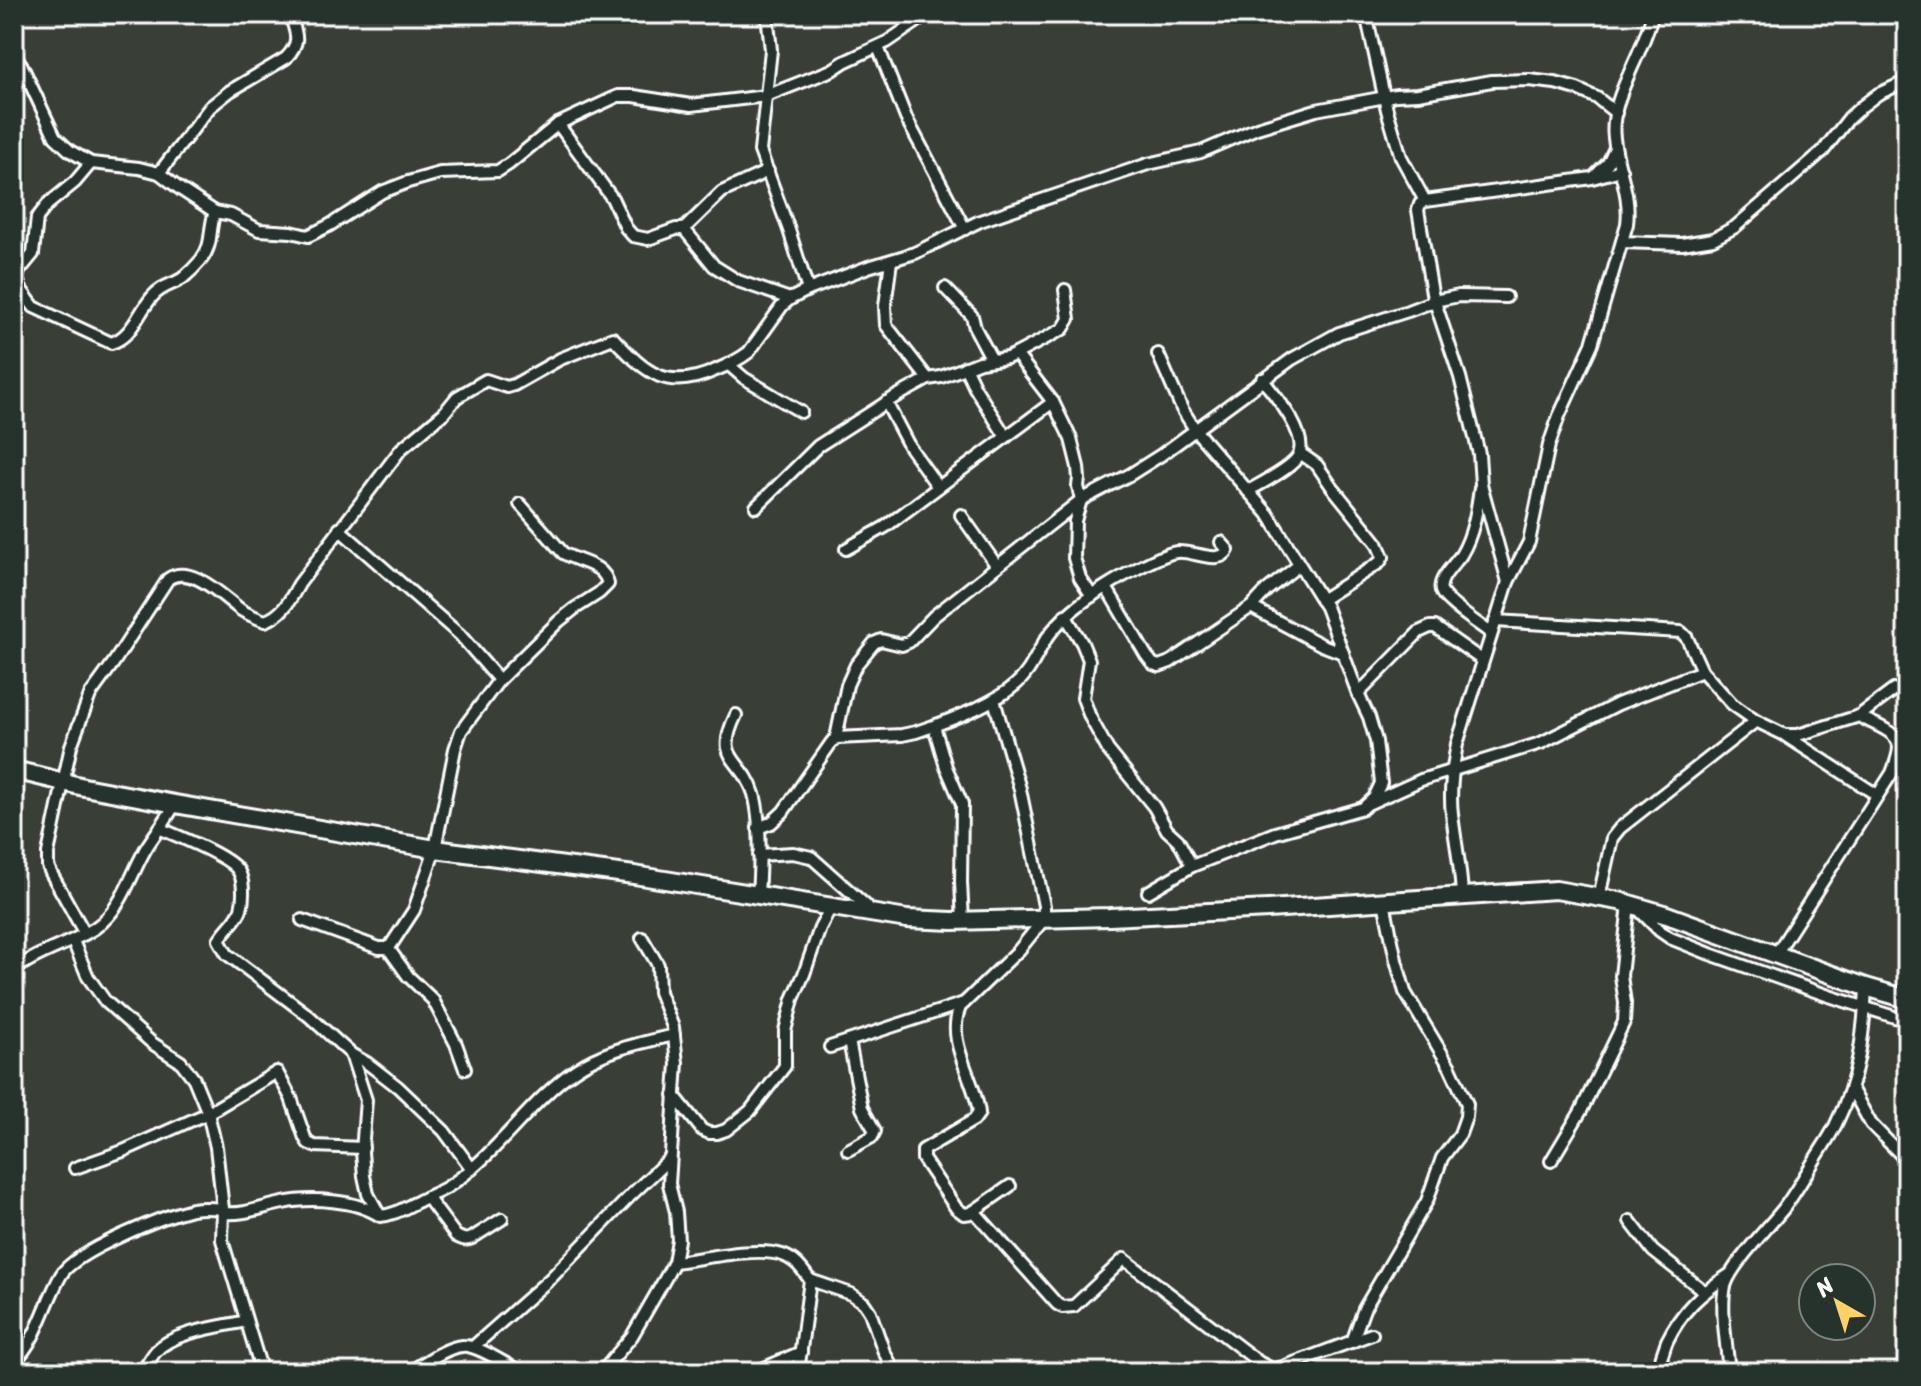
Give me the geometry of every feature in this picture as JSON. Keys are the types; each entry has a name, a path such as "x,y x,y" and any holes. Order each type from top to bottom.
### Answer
{"main road":[{"path":"14,770 175,804 435,849 634,875 907,919 1044,919 1268,909 1556,890 1599,897 1667,915 1907,999"}],"street":[{"path":"159,173 210,107 294,50 297,38 290,14"},
{"path":"767,14 771,50 760,151 808,290"},
{"path":"14,57 21,64 55,137 70,151 91,163 159,173 215,212 231,215 259,230 308,236 382,192 408,182 440,173 498,171 558,124 618,96 691,105 766,96 816,77 878,47 928,14"},
{"path":"1366,14 1401,157 1425,201"},
{"path":"1462,896 1452,811 1452,769 1457,744 1508,582 1529,542 1549,445 1592,344 1622,242 1629,209 1613,136 1616,113 1653,14"},
{"path":"878,47 906,118 965,229"},
{"path":"85,934 48,866 48,853 71,746 90,695 168,579 175,574 187,574 241,610 265,621 274,618 287,606 299,584 401,449 444,413 457,397 486,380 507,387 514,385 560,359 613,338 647,370 666,379 691,379 729,365 749,352 782,306 808,290 915,253 980,221 1148,164 1201,152 1257,128 1316,110 1492,81 1529,80 1577,89 1597,98 1616,113"},
{"path":"1622,242 1682,244 1713,239 1735,227 1823,151 1861,107 1878,94 1907,81"},
{"path":"558,124 612,198 633,236 648,239 684,229 722,192 768,171"},
{"path":"1592,178 1608,163 1616,147"},
{"path":"91,163 37,218 33,254 17,278 20,288 34,307 111,343 126,335 153,296 169,283 182,279 202,259 211,243 210,226 215,212"},
{"path":"1508,582 1481,484 1479,454 1460,377 1434,301 1419,216 1420,204 1592,178 1621,170"},
{"path":"684,229 714,266 738,281 790,299"},
{"path":"891,261 885,306 886,325 928,379"},
{"path":"945,288 972,316 992,360"},
{"path":"756,507 818,446 886,402 928,379 1007,358 1063,329 1069,319 1065,290"},
{"path":"758,828 771,823 783,812 836,738 847,685 856,665 869,648 881,640 902,645 909,642 934,616 1081,500 1131,474 1196,431 1262,379 1325,339 1434,301 1459,296 1506,297"},
{"path":"1016,354 1053,402 1071,439 1081,500 1075,521 1074,558 1080,578 1092,596"},
{"path":"1158,354 1182,409 1196,431 1268,514 1326,607 1376,741 1381,783 1369,804"},
{"path":"729,365 744,378 801,412"},
{"path":"965,367 1006,437"},
{"path":"1248,491 1295,461 1300,453 1300,442 1288,413 1262,379"},
{"path":"886,402 909,446 938,487"},
{"path":"846,549 885,527 1053,402"},
{"path":"1300,453 1317,465 1377,543 1383,557 1379,563 1321,600"},
{"path":"1481,484 1470,534 1440,587 1442,594 1491,633"},
{"path":"302,920 379,948 388,948 395,941 414,910 435,849 461,731 499,680 559,621 608,584 601,569 563,553 520,504"},
{"path":"961,515 997,566"},
{"path":"339,529 460,635 499,680"},
{"path":"836,738 902,735 934,726 994,700 1027,673 1065,615 1092,596 1172,553 1223,557 1228,550 1221,542"},
{"path":"1106,587 1146,655 1159,666 1170,662 1251,607 1299,565"},
{"path":"1251,607 1343,653"},
{"path":"1065,615 1089,660 1083,698 1090,717 1108,750 1154,807 1167,830 1178,840 1192,866"},
{"path":"1495,621 1679,631 1687,638 1702,671 1732,704 1877,795"},
{"path":"1358,694 1424,628 1435,627 1482,660"},
{"path":"1148,892 1192,866 1275,833 1363,808 1452,769 1541,743 1618,704 1702,671"},
{"path":"1785,735 1798,735 1859,716 1894,690 1907,686"},
{"path":"994,700 1020,789 1044,919 1019,950 960,1007 955,1018 957,1042 979,1113 974,1120 923,1150 922,1154 956,1208 964,1214 974,1211 1010,1186"},
{"path":"736,715 726,741 727,749 753,793 758,828 758,894"},
{"path":"1776,954 1892,773 1900,749 1898,741 1892,734 1859,716"},
{"path":"1599,897 1612,838 1620,828 1756,721"},
{"path":"934,726 946,767 962,804 963,921"},
{"path":"14,970 26,961 85,934 116,908 148,844 175,804"},
{"path":"161,829 221,857 234,865 239,873 242,902 236,918 220,937 220,945 227,954 351,1054 398,1087 444,1131 472,1169"},
{"path":"759,855 793,853 811,857 877,915"},
{"path":"1352,1342 1364,1309 1427,1201 1442,1158 1460,1134 1467,1104 1450,1067 1405,992 1384,902"},
{"path":"1632,905 1670,938 1907,1021"},
{"path":"1551,1161 1581,1111 1624,1022 1621,976 1632,905"},
{"path":"674,1095 702,1130 709,1133 726,1130 750,1111 785,1066 785,1031 793,999 831,907"},
{"path":"602,1372 632,1336 674,1262 678,1240 676,1212 669,1184 677,1063 674,1035 669,1013 659,992 658,965 642,938"},
{"path":"73,941 88,977 105,1001 152,1043 188,1068 194,1079 208,1113 216,1147 223,1211 222,1240 262,1372"},
{"path":"388,948 408,976 433,1000 465,1069"},
{"path":"1729,1372 1724,1326 1726,1283 1786,1205 1836,1125 1859,1059 1866,987"},
{"path":"830,1047 964,1003"},
{"path":"14,1362 30,1343 62,1274 85,1254 165,1217 197,1208 246,1213 299,1199 356,1205 380,1216 392,1215 450,1185 472,1169 529,1110 573,1072 599,1057 638,1043 674,1035"},
{"path":"848,1150 872,1137 875,1131 862,1108 849,1041"},
{"path":"351,1054 366,1100 364,1176 368,1194 380,1216"},
{"path":"75,1168 123,1151 208,1113 277,1072 291,1098 308,1143 314,1146 363,1148"},
{"path":"1851,1088 1871,1124 1907,1161"},
{"path":"473,1347 551,1278 669,1159"},
{"path":"427,1197 456,1236 462,1239 468,1240 502,1219"},
{"path":"974,1211 1062,1307 1074,1306 1124,1259 1266,1367 1283,1367 1372,1334"},
{"path":"1630,1221 1653,1251 1704,1291"},
{"path":"674,1262 754,1252 784,1255 800,1266 810,1280 851,1294 864,1303 895,1372"},
{"path":"1655,1372 1666,1343 1692,1303 1704,1291 1731,1274"},
{"path":"798,1372 810,1280"},
{"path":"142,1372 155,1351 180,1336 246,1321"},
{"path":"409,1372 464,1345 521,1372"},
{"path":"755,1372 801,1352"}]}
